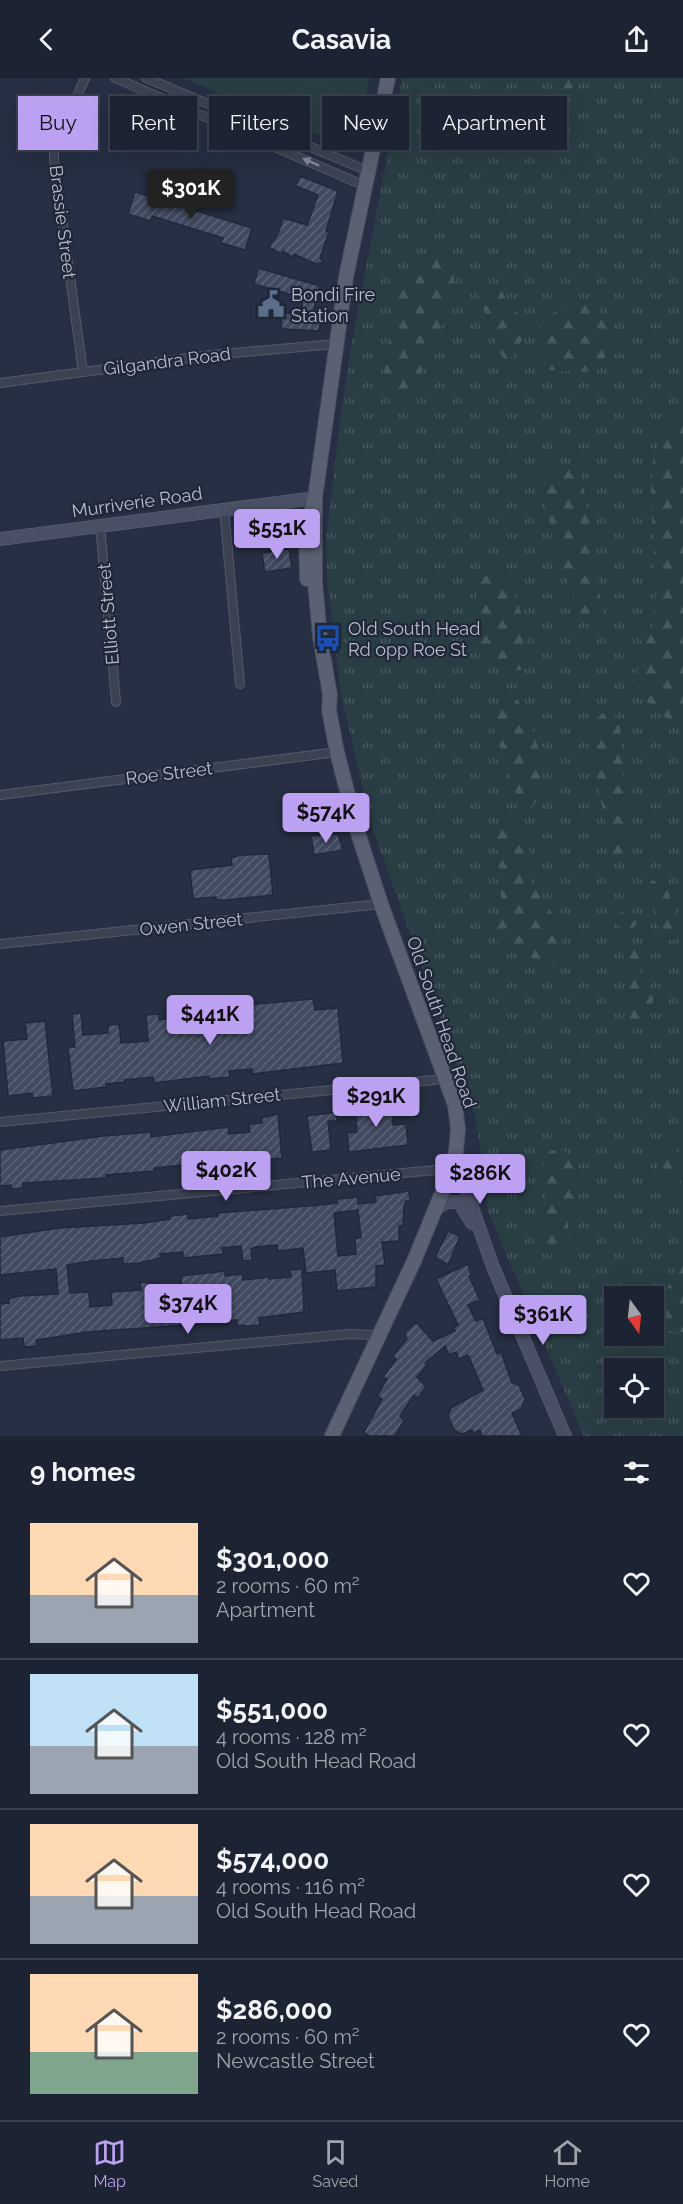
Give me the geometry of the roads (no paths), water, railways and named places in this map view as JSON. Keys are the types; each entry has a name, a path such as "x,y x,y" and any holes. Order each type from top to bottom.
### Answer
{"main road":[{"name":"Old South Head Road","path":"332,1436 437,1208 456,1151 457,1116 381,904 357,830 337,752 329,710 330,695 320,637 315,582 315,498 335,344 388,78"}],"street":[{"name":"Brassie Street","path":"83,372 54,149 85,78"},
{"path":"115,78 209,118"},
{"path":"146,78 209,105"},
{"path":"310,147 368,171"},
{"path":"285,150 365,186"},
{"name":"Gilgandra Road","path":"0,383 211,355 335,344"},
{"name":"Murriverie Road","path":"0,539 224,508 315,498"},
{"path":"224,508 240,684"},
{"name":"Elliott Street","path":"100,525 116,702"},
{"name":"Roe Street","path":"0,795 337,752"},
{"name":"Owen Street","path":"0,944 381,904"},
{"name":"William Street","path":"0,1122 434,1080 444,1077"},
{"path":"456,1151 460,1173 493,1268"},
{"name":"The Avenue","path":"0,1211 400,1173 451,1171"},
{"path":"437,1208 447,1202 459,1202 467,1211 565,1436"},
{"path":"0,1366 349,1334 378,1335"}],"place":[{"name":"Bondi Fire Station","path":"271,304"},
{"name":"Old South Head Rd opp Roe St","path":"328,638"}]}
